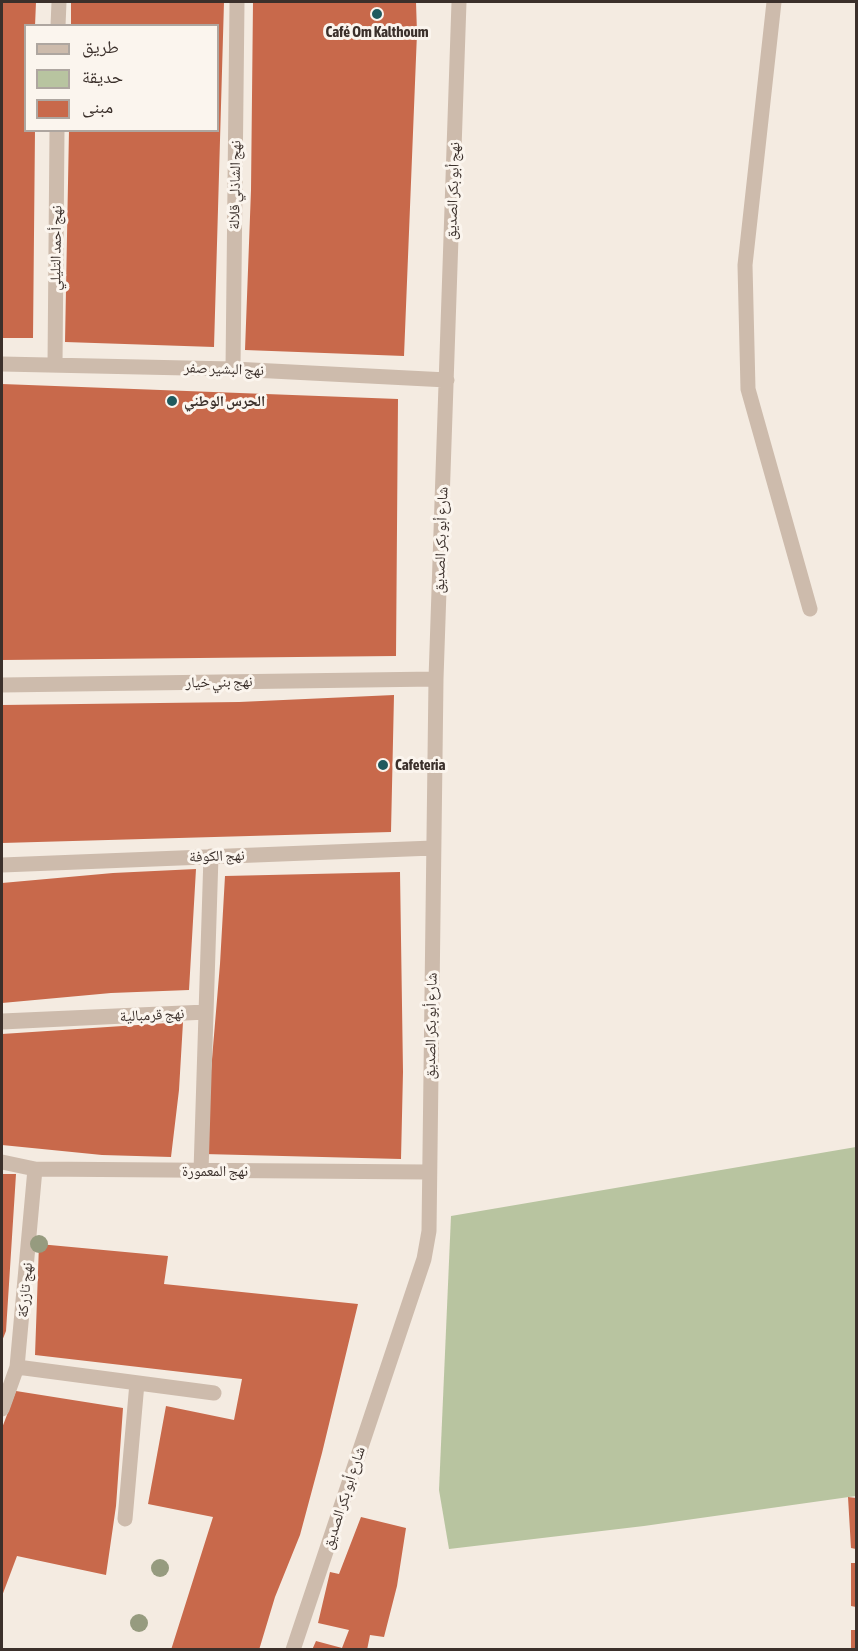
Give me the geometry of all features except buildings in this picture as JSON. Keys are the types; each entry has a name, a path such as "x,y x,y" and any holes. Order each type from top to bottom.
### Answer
{"street":[{"path":"58,24 59,2"},
{"name":"نهج الشاذلي قلالة","path":"233,369 237,2"},
{"name":"نهج أبو بكر الصديق","path":"447,380 459,2"},
{"path":"774,2 745,265 748,389 810,609"},
{"name":"نهج أحمد التليلي","path":"55,365 57,132"},
{"name":"نهج البشير صفر","path":"2,364 233,369 447,380"},
{"name":"شارع أبو بكر الصديق","path":"293,1650 424,1259 429,1231 436,679 447,380"},
{"name":"نهج بني خيار","path":"2,685 436,679"},
{"name":"نهج الكوفة","path":"2,865 433,848"},
{"path":"201,1171 211,856"},
{"name":"نهج قرمبالية","path":"2,1022 206,1012"},
{"name":"نهج المعمورة","path":"2,1162 35,1169 428,1172"},
{"name":"نهج تازركة","path":"2,1409 17,1367 35,1169"},
{"path":"17,1367 214,1393"},
{"path":"125,1519 137,1383"}],"green space":[{"path":"856,1147 856,1496 644,1526 449,1549 439,1490 451,1216"}],"place":[{"name":"Café Om Kalthoum","path":"377,14"},
{"name":"الحرس الوطني","path":"172,401"},
{"name":"Cafeteria","path":"383,765"}]}
